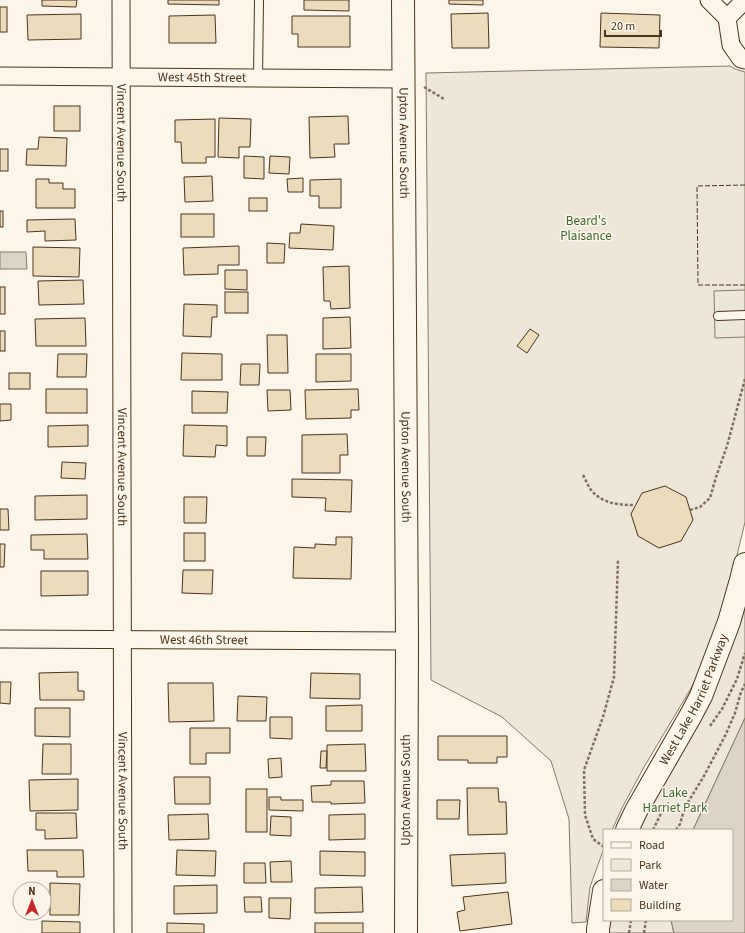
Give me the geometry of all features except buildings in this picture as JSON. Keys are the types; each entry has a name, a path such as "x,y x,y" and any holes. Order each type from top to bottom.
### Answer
{"street":[{"name":"Vincent Avenue South","path":"121,0 123,933"},
{"name":"Upton Avenue South","path":"403,0 413,83 407,641 406,933"},
{"path":"709,0 727,18 731,45 743,60"},
{"path":"727,18 744,0"},
{"name":"West 45th Street","path":"0,76 258,78 413,83"},
{"name":"West Lake Harriet Parkway","path":"627,829 636,811 701,696 729,622 745,564"},
{"name":"West 46th Street","path":"0,638 407,641"},
{"path":"598,933 603,897"}],"lane":[{"path":"258,78 259,0"},
{"path":"718,316 745,315"}],"path":[{"path":"413,83 444,99"},
{"path":"690,510 700,507 710,498 727,446 745,379"},
{"path":"583,475 590,489 600,498 611,503 633,505"},
{"path":"603,846 593,840 585,815 584,770 603,717 614,677 618,560"},
{"path":"677,829 680,824 685,807 704,776 726,734 745,684"},
{"path":"629,933 631,921"},
{"path":"644,933 646,921"}],"green space":[{"name":"Beard's Plaisance","path":"730,66 745,72 745,522 732,576 709,654 690,690 644,767 612,829 603,829 603,851 590,887 586,922 572,923 569,819 551,761 502,717 431,680 426,73"},
{"name":"Lake Harriet Park","path":"745,564 745,718 693,829 628,829 691,715"},
{"path":"604,921 671,921 674,933 606,933"}],"shaded area":[{"path":"745,290 745,337 715,338 714,291"}],"water":[{"path":"0,252 26,252 27,269 0,269"},
{"path":"745,718 745,933 674,933 671,921 733,921 733,829 693,829"}],"fence":[{"path":"745,185 697,186 698,285 745,285"}]}
